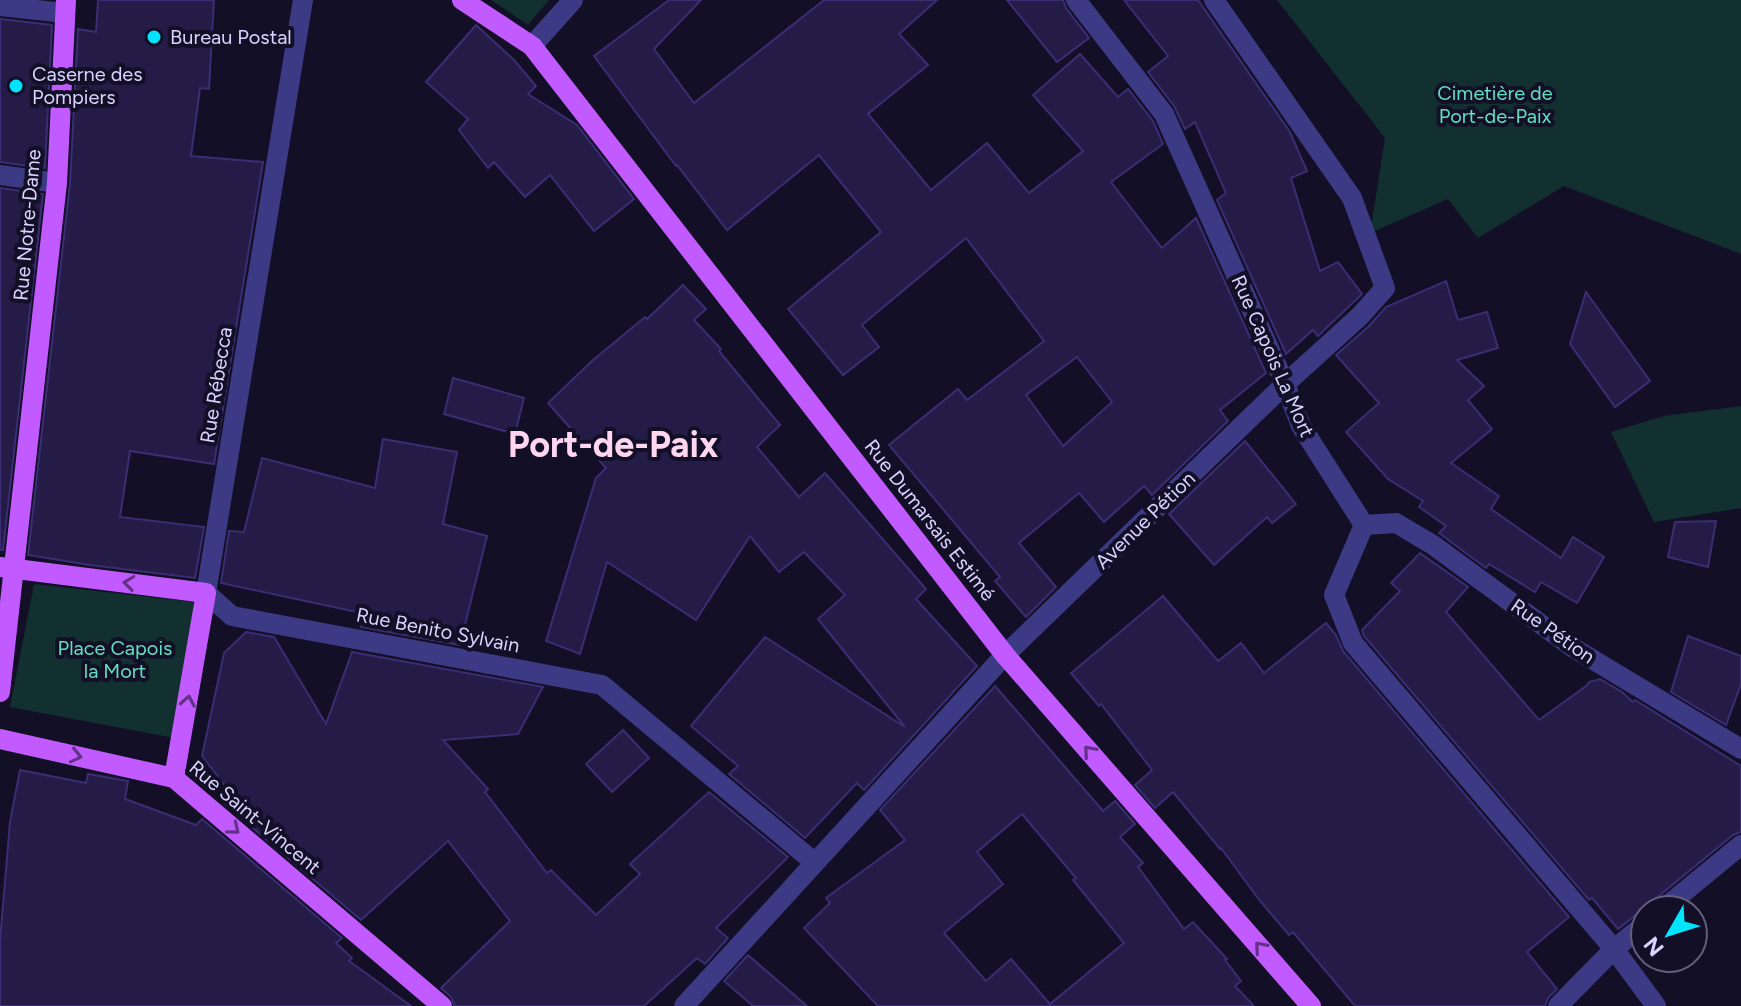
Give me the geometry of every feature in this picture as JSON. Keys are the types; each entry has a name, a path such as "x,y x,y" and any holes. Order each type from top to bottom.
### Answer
{"main road":[{"name":"Rue Dumarsais Estimé","path":"462,0 532,46 1005,655 1311,1006"},
{"name":"Rue Notre-Dame","path":"0,692 7,568 57,183 66,6"},
{"path":"7,568 206,593"},
{"name":"Rue Rébecca","path":"174,778 206,593"},
{"name":"Rue Saint-Vincent","path":"0,739 174,778 442,1006"}],"street":[{"name":"Rue Rébecca","path":"206,593 303,0"},
{"path":"532,46 573,0"},
{"name":"Rue Capois La Mort","path":"1076,0 1164,114 1301,426 1364,525"},
{"name":"Avenue Pétion","path":"684,1006 1005,655 1285,384 1360,316 1385,288 1352,198 1214,0"},
{"path":"0,6 66,6"},
{"path":"0,175 57,183"},
{"name":"Rue Pétion","path":"1364,525 1396,523 1433,545 1572,647 1741,749"},
{"path":"1364,525 1334,595 1353,643 1614,949 1656,1006"},
{"name":"Rue Benito Sylvain","path":"206,593 232,616 602,685 814,862"},
{"path":"1681,894 1741,845"},
{"path":"1558,1006 1629,937"}],"green space":[{"path":"491,0 549,0 528,25"},
{"name":"Cimetière de Port-de-Paix","path":"1277,0 1741,0 1741,254 1564,186 1478,238 1448,199 1370,233 1385,138"},
{"path":"1741,406 1741,508 1654,522 1611,432 1664,416"},
{"name":"Place Capois la Mort","path":"34,584 194,602 174,738 10,707"}],"building":[{"path":"98,0 214,0 209,89 200,88 191,156 263,162 214,464 130,451 120,517 204,527 195,578 28,555 70,184 78,29 96,32"},
{"path":"669,0 701,0 654,49 694,103 824,0 937,0 899,34 928,65 868,114 931,190 987,143 1029,193 1083,151 1033,95 1080,54 1118,97 1128,89 1153,121 1163,144 1111,182 1162,248 1196,218 1266,373 1220,410 1228,421 1152,495 1144,486 1104,522 1079,493 1019,543 1056,587 1026,617 995,581 1000,577 889,445 958,389 967,400 1044,341 966,238 862,325 879,347 843,375 788,309 881,232 819,155 727,230 594,56","holes":["1077,357 1112,402 1063,446 1026,395"]},
{"path":"1007,0 1063,0 1089,38 1057,62"},
{"path":"1124,0 1198,0 1290,132 1307,171 1291,178 1320,271 1338,262 1362,294 1318,336 1313,330 1286,354 1217,200 1226,193 1195,122 1185,129 1174,106 1148,72 1168,56"},
{"path":"0,19 52,25 45,168 0,162"},
{"path":"476,25 514,60 536,86 528,94 577,125 634,199 594,231 550,175 525,197 494,162 488,168 459,130 468,119 426,82"},
{"path":"0,188 43,194 3,550 0,550"},
{"path":"1446,281 1458,320 1487,312 1498,348 1457,360 1484,386 1468,400 1492,429 1451,463 1499,496 1491,509 1561,558 1573,537 1604,557 1577,603 1541,582 1535,592 1489,564 1486,568 1439,533 1446,526 1419,507 1423,501 1388,479 1346,432 1379,403 1336,355 1386,307"},
{"path":"683,285 706,309 694,320 721,349 719,351 780,425 757,447 799,497 825,473 926,589 916,599 977,666 864,790 857,783 805,838 729,774 738,766 691,726 765,637 905,727 818,619 845,595 804,552 779,572 750,536 696,620 607,562 580,654 546,641 596,478 606,468 548,403 592,361 645,317 647,319"},
{"path":"1586,292 1650,381 1615,407 1570,344"},
{"path":"453,378 524,398 515,434 444,414"},
{"path":"383,439 457,452 443,524 487,536 460,645 361,627 366,614 221,583 229,531 244,532 262,458 375,488"},
{"path":"1245,441 1296,504 1272,523 1267,517 1214,565 1169,514"},
{"path":"1716,521 1708,567 1668,557 1675,522"},
{"path":"1420,553 1468,587 1446,612 1539,720 1589,682 1600,679 1741,766 1741,832 1733,835 1661,894 1629,894 1629,920 1618,929 1592,898 1589,900 1364,636 1362,630 1400,591 1391,583"},
{"path":"1163,596 1218,661 1241,643 1264,673 1326,623 1343,651 1569,917 1527,952 1557,989 1545,1006 1355,1006 1293,932 1289,935 1260,901 1221,848 1173,792 1155,808 1135,785 1152,770 1101,704 1099,706 1071,673"},
{"path":"246,632 274,637 326,724 352,652 543,687 518,734 443,740 488,789 485,792 547,873 551,870 596,915 640,874 630,864 709,792 788,857 716,928 728,938 705,964 697,958 644,1006 455,1006 441,988 510,921 448,841 361,920 220,800 229,791 202,756 224,653"},
{"path":"1688,636 1741,656 1741,684 1726,725 1671,692"},
{"path":"995,686 1103,811 1115,801 1135,824 1120,837 1143,863 1138,867 1184,929 1193,922 1227,959 1241,981 1235,986 1254,1006 878,1006 804,928 830,903 826,898 905,840 880,810","holes":["1022,814 1076,878 1073,880 1124,943 1050,1004 1011,959 986,981 944,933 1003,884 977,852"]},
{"path":"623,730 649,758 612,792 586,764"},
{"path":"20,770 86,783 88,774 128,781 125,799 196,825 202,819 342,938 336,943 352,958 349,961 411,1006 0,1006 0,941 10,822"},
{"path":"748,955 807,1006 753,1006 724,981"}],"place":[{"name":"Bureau Postal","path":"154,37"},
{"name":"Caserne des Pompiers","path":"16,86"}],"district":[{"name":"Port-de-Paix","path":"613,444"}]}
